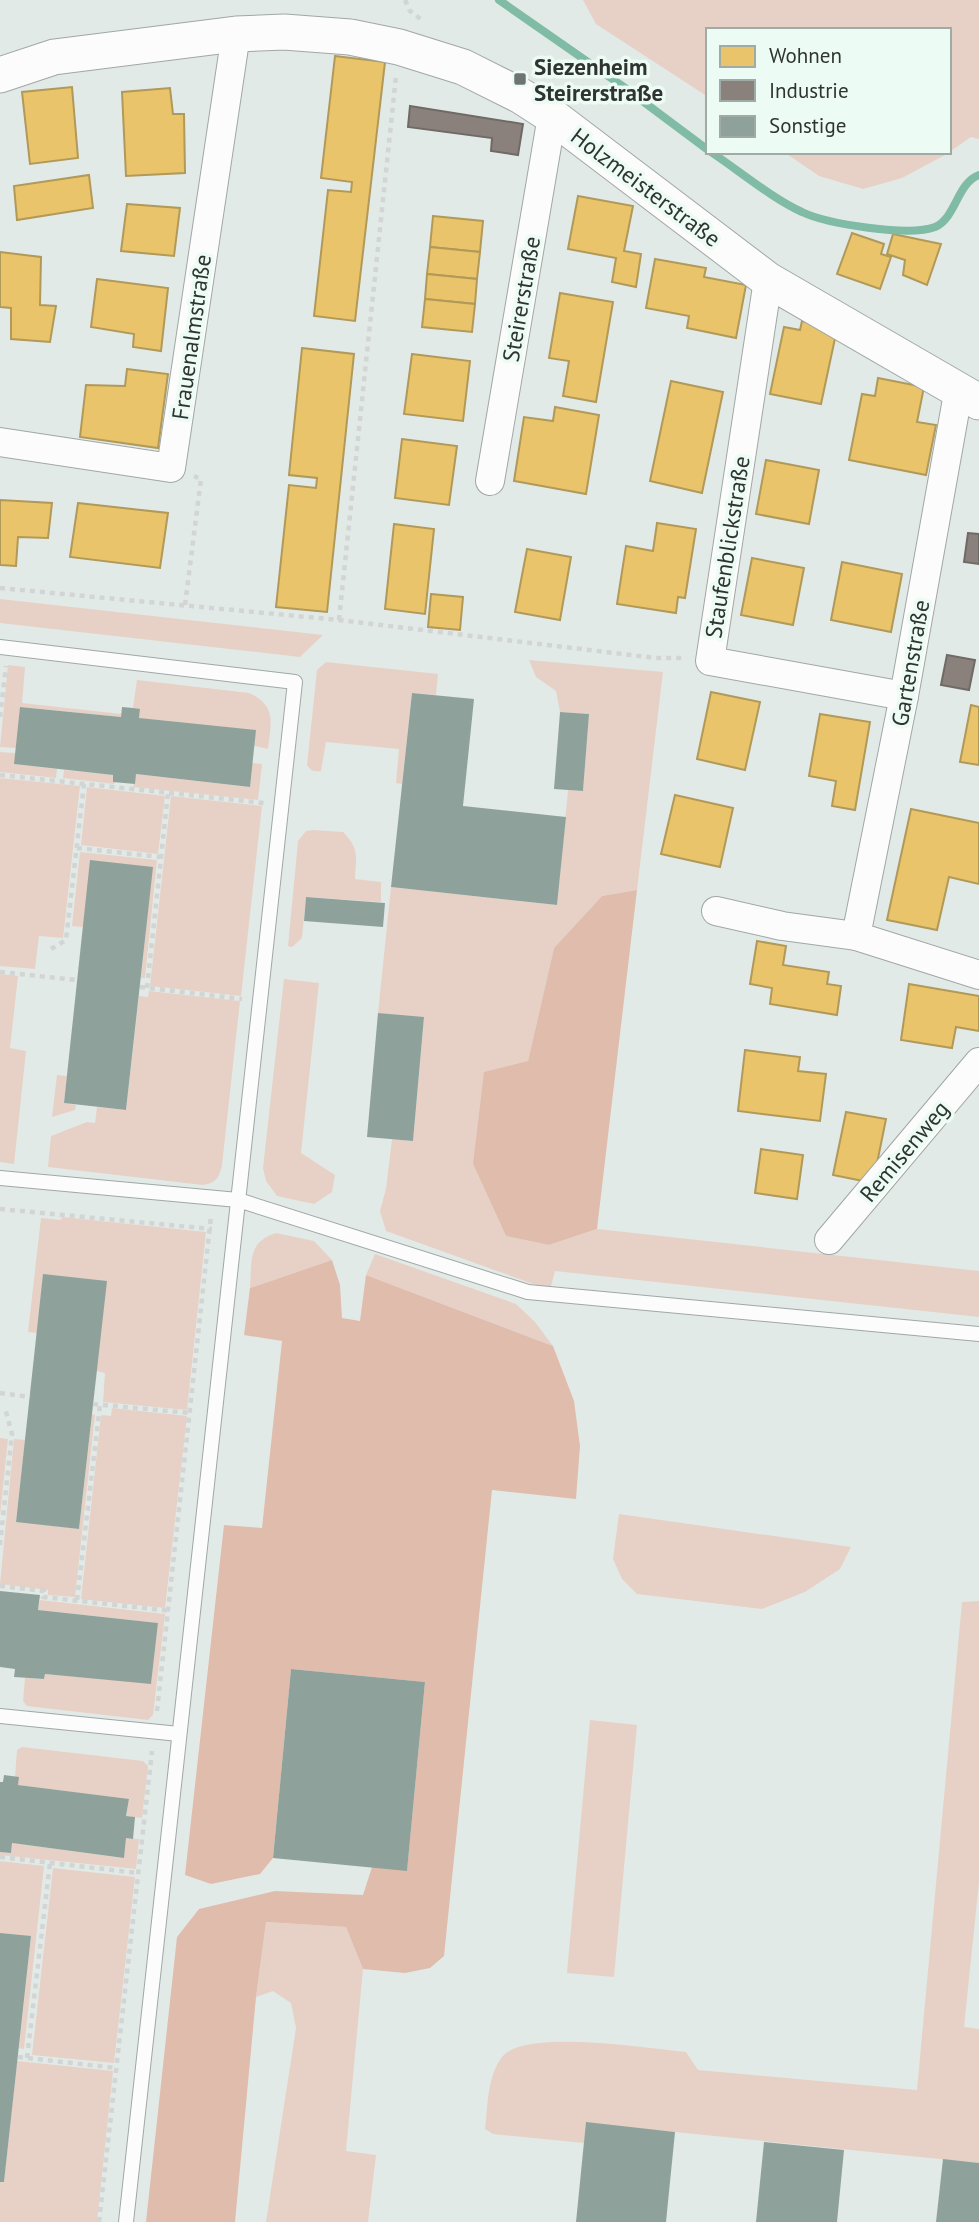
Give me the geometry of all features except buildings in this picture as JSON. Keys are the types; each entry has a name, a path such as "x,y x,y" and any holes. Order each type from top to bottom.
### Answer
{"street":[{"name":"Holzmeisterstraße","path":"0,75 54,57 236,34 284,32 350,37 399,47 463,67 521,96 552,116 768,280 969,395"},
{"name":"Frauenalmstraße","path":"172,468 236,34"},
{"name":"Steirerstraße","path":"490,481 552,116"},
{"name":"Staufenblickstraße","path":"768,280 710,661 904,696"},
{"name":"Gartenstraße","path":"856,936 969,395"},
{"path":"0,442 172,468"},
{"path":"716,911 782,926 856,936 979,975"},
{"name":"Remisenweg","path":"829,1240 979,1062"}],"lane":[{"path":"4,647 295,682 126,2222"},
{"path":"0,1178 238,1200 527,1292 979,1334"},
{"path":"0,1716 180,1734"}],"path":[{"path":"339,621 399,47"},
{"path":"172,468 201,479 185,606"},
{"path":"0,588 339,621 656,658 681,657 710,661"},
{"path":"0,717 4,647"},
{"path":"0,775 281,805"},
{"path":"51,949 66,940 84,784"},
{"path":"147,988 168,793"},
{"path":"77,848 160,857"},
{"path":"0,972 77,980"},
{"path":"140,987 260,1001"},
{"path":"0,1209 234,1232"},
{"path":"0,1393 30,1397"},
{"path":"93,1404 214,1415"},
{"path":"77,1601 100,1405"},
{"path":"0,1545 12,1434 5,1408"},
{"path":"0,1586 44,1591 43,1597 192,1613"},
{"path":"0,1857 164,1875"},
{"path":"27,2058 50,1863"},
{"path":"18,2057 143,2070"}],"shaded area":[{"path":"583,0 979,0 979,139 971,137 951,151 951,28 706,28 706,96 596,24"},
{"path":"787,154 946,154 902,178 863,189 819,176"},
{"path":"0,599 323,635 300,657 0,623"},
{"path":"529,660 663,672 637,890 602,896 554,948 528,1061 473,1164 506,1236 549,1245 597,1229 979,1271 979,1317 555,1271 550,1290 386,1231 380,1211 386,1189 392,1139 413,1141 424,1018 378,1013 391,887 557,905 568,790 583,791 589,714 560,712 556,691 536,677"},
{"path":"326,662 438,674 436,695 412,693 402,784 396,783 399,749 326,742 321,771 313,771 307,765 317,670"},
{"path":"8,665 25,667 22,703 122,714 121,717 21,707 16,748 0,747"},
{"path":"137,680 249,693 268,709 271,723 268,749 139,718 140,710 133,708"},
{"path":"0,752 15,753 15,764 57,769 56,778 0,772"},
{"path":"252,763 262,764 258,800 133,787 136,774 249,787"},
{"path":"64,770 113,775 115,782 114,784 63,778"},
{"path":"0,778 80,786 63,938 39,936 35,969 0,966"},
{"path":"87,787 165,796 158,854 81,845"},
{"path":"171,796 262,806 241,996 150,986"},
{"path":"306,831 343,832 355,849 355,879 381,882 381,902 306,897 302,938 292,947 288,946 298,841"},
{"path":"80,852 157,860 145,978 141,978 152,867 83,927 72,926"},
{"path":"637,890 597,1229 549,1245 506,1236 473,1164 484,1072 528,1061 554,948 602,896"},
{"path":"0,974 18,976 10,1048 26,1051 14,1164 0,1162"},
{"path":"284,979 319,983 301,1153 335,1175 332,1192 314,1204 277,1196 266,1181 263,1168"},
{"path":"149,991 240,1001 222,1165 218,1177 203,1185 48,1167 51,1136 87,1122 95,1123 97,1107 126,1110 139,996 148,997"},
{"path":"57,1075 67,1076 64,1103 76,1105 75,1110 52,1117"},
{"path":"62,1217 206,1232 187,1410 103,1402 105,1373 96,1371 37,1333 28,1332 41,1218 61,1220"},
{"path":"276,1233 314,1241 332,1260 250,1288 253,1254 260,1242"},
{"path":"375,1254 516,1304 535,1322 553,1346 366,1275"},
{"path":"332,1260 340,1285 342,1318 360,1321 366,1275 553,1346 574,1401 580,1446 576,1499 492,1490 444,1956 430,1968 405,1973 363,1969 346,1927 266,1922 256,1997 235,2222 146,2222 177,1937 199,1909 275,1891 363,1895 372,1867 407,1870 425,1682 291,1669 273,1858 260,1874 211,1884 185,1875 224,1525 262,1528 282,1341 244,1335 250,1288"},
{"path":"112,1408 187,1416 165,1608 81,1599 101,1415 111,1416"},
{"path":"92,1414 95,1415 75,1597 48,1595 48,1590 0,1584 14,1439 25,1440 16,1521 79,1529"},
{"path":"0,1438 8,1439 0,1516"},
{"path":"619,1514 851,1547 840,1569 805,1592 762,1609 637,1594 622,1579 613,1559"},
{"path":"40,1600 165,1614 153,1715 148,1720 27,1706 23,1701 25,1678 44,1679 45,1674 151,1683 158,1623 38,1610"},
{"path":"979,1601 979,1882 964,2027 979,2029 979,2163 586,2123 584,2143 493,2134 485,2129 489,2092 497,2065 502,2057 515,2048 535,2044 589,2042 686,2052 698,2070 917,2090 962,1602"},
{"path":"590,1720 637,1725 614,1977 567,1973"},
{"path":"22,1747 143,1761 148,1766 142,1818 126,1816 129,1800 18,1785 15,1777 17,1750"},
{"path":"126,1838 139,1839 136,1869 0,1855 0,1852 11,1853 12,1843 123,1858"},
{"path":"0,1861 44,1866 24,2049 19,2048 31,1937 0,1933"},
{"path":"53,1868 135,1877 114,2063 32,2055"},
{"path":"266,1922 346,1927 363,1969 346,2151 376,2155 368,2222 266,2222 296,2028 291,2003 273,1991 256,1997"},
{"path":"17,2061 113,2071 97,2222 0,2222 0,2182 4,2182"}],"waterway":[{"path":"499,0 706,149"},
{"path":"714,154 802,212 848,225 888,230 923,230 942,223 966,185 979,175"}],"place":[{"name":"Siezenheim Steirerstraße","path":"520,79"}]}
